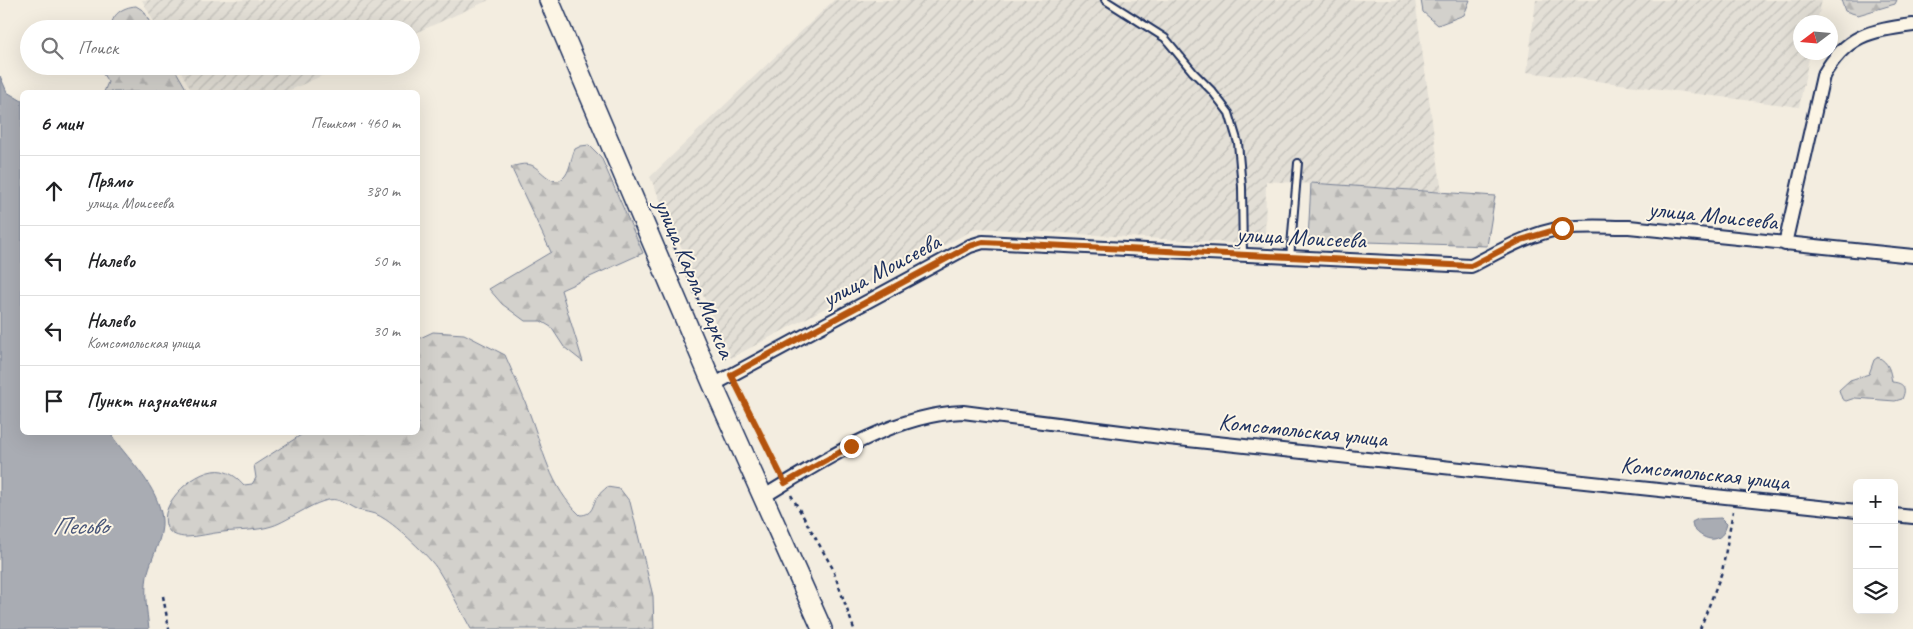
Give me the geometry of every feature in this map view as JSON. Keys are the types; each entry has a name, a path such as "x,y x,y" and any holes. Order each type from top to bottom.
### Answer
{"street":[{"name":"улица Карла Маркса","path":"548,0 713,385 822,629"},
{"path":"1785,244 1823,76 1834,57 1858,38 1885,29 1913,25"},
{"name":"улица Моисеева","path":"713,385 970,246 983,242 1471,266 1521,240 1562,228 1586,226 1629,227 1913,256"},
{"name":"Комсомольская улица","path":"763,496 851,446 898,426 922,417 942,413 963,412 1169,438 1853,511"},
{"path":"1898,515 1913,517"}],"lane":[{"path":"1105,0 1165,38 1229,113 1238,143 1242,187 1243,256"},
{"path":"1290,258 1298,163"}],"path":[{"path":"672,243 731,375 785,483 832,567 854,629"},
{"path":"1700,629 1722,572 1734,498"},
{"path":"163,596 169,629"}],"shaded area":[{"path":"142,0 489,0 420,31 420,20 153,20"},
{"path":"834,0 1415,0 1442,192 1266,181 1265,245 977,228 731,358 650,177"},
{"path":"1536,0 1822,0 1819,15 1793,15 1793,60 1809,60 1799,107 1527,72"},
{"path":"183,75 323,75 290,90 191,90"}],"green space":[{"path":"1421,0 1470,0 1464,15 1438,25 1423,12"},
{"path":"1841,0 1897,0 1895,4 1858,15 1845,11"},
{"path":"136,6 144,11 148,20 113,20 118,13 126,8"},
{"path":"104,75 178,75 187,90 105,90 108,82"},
{"path":"589,145 601,157 643,253 561,290 583,362 564,347 551,327 541,321 525,321 502,304 489,289 551,252 511,167 523,164 531,165 552,180 561,180 567,173 575,149"},
{"path":"1311,183 1495,196 1487,246 1308,240"},
{"path":"433,332 464,334 505,355 554,480 561,492 580,515 585,515 590,511 598,496 607,487 620,489 630,502 653,596 654,629 471,629 438,570 413,542 380,516 358,510 337,500 313,505 279,523 260,529 186,537 175,535 168,530 165,518 168,508 182,488 192,480 202,474 222,471 234,476 244,485 252,484 256,478 254,465 301,435 420,435 420,338"},
{"path":"1878,357 1888,367 1892,382 1902,385 1904,392 1902,399 1895,401 1855,398 1846,401 1842,399 1839,390 1850,380 1869,374 1874,360"}],"water":[{"name":"Песьво","path":"0,76 7,92 20,100 20,435 111,435 146,480 152,491 161,513 162,529 146,583 149,629 0,629"},
{"path":"1721,518 1727,524 1725,531 1717,538 1713,539 1703,536 1693,528 1692,522 1698,519"}],"route":[{"path":"851,446 785,483 731,375 970,246 983,242 994,241 1243,256 1471,266 1521,240 1562,228"}]}
